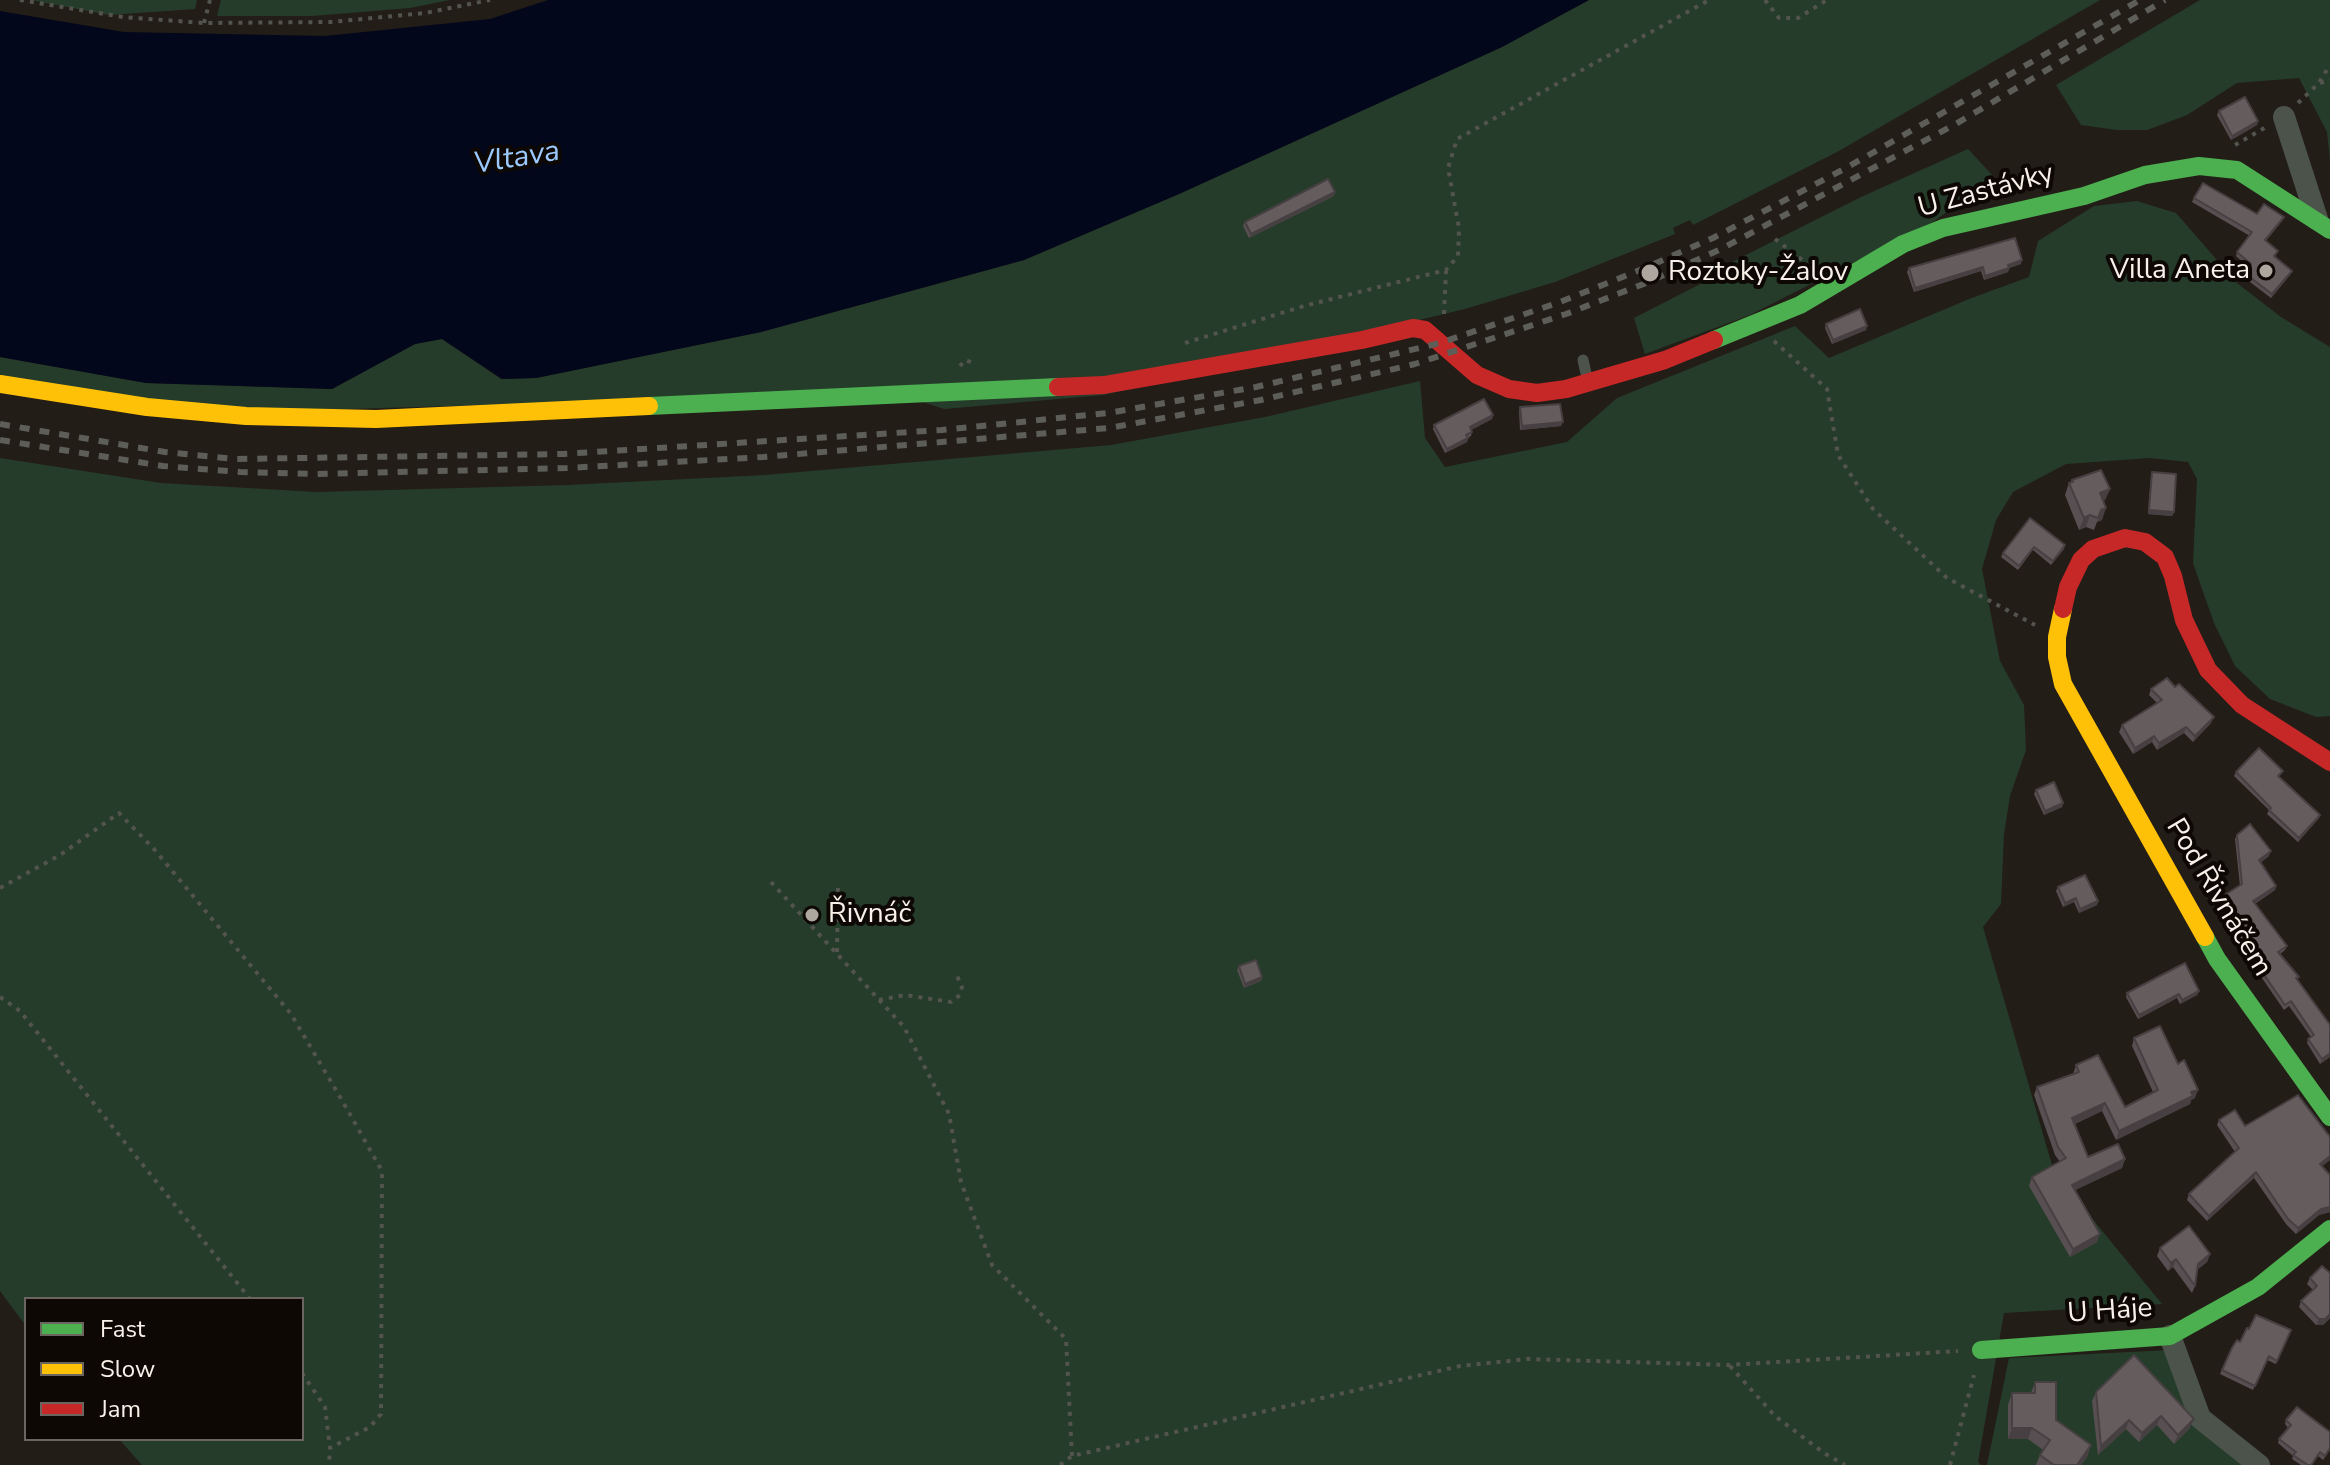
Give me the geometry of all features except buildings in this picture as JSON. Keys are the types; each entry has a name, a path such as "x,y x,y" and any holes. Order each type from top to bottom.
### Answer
{"street":[{"path":"2284,117 2323,224"},
{"name":"U Zastávky","path":"0,384 190,411 246,416 376,419 1104,385 1362,340 1413,328 1425,330 1477,375 1509,389 1537,393 1588,383 1665,360 1800,305 1903,244 1943,228 2084,196 2145,175 2199,166 2237,170 2323,224"},
{"name":"Pod Řivnáčem","path":"2330,762 2242,705 2216,680 2198,653 2184,620 2165,557 2145,542 2125,538 2105,544 2081,560 2068,587 2057,637 2059,669 2071,700 2217,959 2330,1117"},
{"name":"U Háje","path":"1981,1350 2170,1336 2258,1287 2330,1229"},
{"path":"2170,1336 2200,1418 2259,1465"}],"lane":[{"path":"1583,360 1588,383"}],"path":[{"path":"20,0 123,17 204,23 331,22 425,13 490,0"},
{"path":"204,23 210,0"},
{"path":"1178,345 1304,306 1446,270 1458,256 1459,228 1448,168 1457,139 1709,0"},
{"path":"1765,0 1779,18 1798,18 1827,0"},
{"path":"2318,84 2330,80"},
{"path":"1775,239 1834,285"},
{"path":"1445,320 1446,270"},
{"path":"1754,323 1827,389 1838,455 1873,509 1947,578 2057,637"},
{"path":"959,393 954,373 965,360 987,368"},
{"path":"0,888 60,855 119,813 154,849 291,1014 336,1089 382,1171 381,1414 370,1427 330,1448"},
{"path":"771,882 904,1027 949,1114 961,1182 992,1265 1066,1339 1072,1456"},
{"path":"837,954 838,886"},
{"path":"879,1000 905,995 951,1002 960,995 962,987 957,976"},
{"path":"0,997 20,1011 248,1297"},
{"path":"1060,1465 1072,1456 1460,1366 1527,1359 1729,1365 1981,1350 1950,1465"},
{"path":"1729,1365 1775,1416 1845,1465"},
{"path":"304,1376 325,1407 329,1465"}],"green space":[{"path":"31,0 197,0 195,9 109,15"},
{"path":"221,0 450,0 410,8 312,16 217,16"},
{"path":"1589,0 2100,0 1837,152 1693,225 1690,220 1673,228 1675,234 1555,282 1465,309 1104,395 944,409 896,393 245,412 0,379 0,357 146,383 332,389 415,344 442,339 501,379 536,378 761,332 1024,260 1179,194 1502,47"},
{"path":"2200,0 2330,0 2330,160 2327,132 2299,78 2237,83 2187,115 2147,130 2081,125 2056,85"},
{"path":"1968,149 1994,177 1933,222 1750,315 1645,354 1634,318 1716,276 1714,271 1861,197"},
{"path":"2137,201 2176,213 2237,283 2281,317 2330,347 2330,716 2316,717 2270,699 2235,666 2214,623 2193,563 2197,479 2188,462 2150,458 2066,464 2013,492 1996,520 1982,569 2000,661 2024,705 2026,750 2010,796 2004,834 2001,904 1983,927 2054,1172 2162,1304 2004,1313 1978,1462 1981,1465 142,1465 121,1441 304,1441 304,1297 24,1297 24,1323 0,1291 0,458 161,483 317,492 568,485 765,475 1111,445 1265,417 1420,381 1425,438 1445,467 1567,442 1617,398 1795,326 1829,358 2029,277 2038,241 2094,206"},
{"path":"2170,1350 2244,1465 1987,1465 2009,1358"}],"water":[{"name":"Vltava","path":"548,0 1589,0 1502,47 1179,194 1024,260 761,332 536,378 502,379 442,339 415,344 332,389 146,383 0,357 0,11 124,32 325,36 490,19"}],"railway":[{"path":"0,424 165,452 236,459 563,454 942,430 1108,413 1256,387 1440,343 1560,302 1640,270 1713,238 1846,168 2140,0"},
{"path":"0,440 163,466 240,472 317,474 567,468 763,457 1109,428 1261,400 1415,364 1566,314 1646,283 1721,249 1954,125 2165,0"}],"traffic: fast":[{"path":"1714,340 1800,305 1903,244 1943,228 2084,196 2145,175 2199,166 2237,170 2330,230"},
{"path":"649,406 1058,387"},
{"path":"2205,937 2217,959 2330,1117"},
{"path":"1981,1350 2170,1336 2258,1287 2330,1229"}],"traffic: slow":[{"path":"0,384 147,407 246,416 376,419 649,406"},
{"path":"2063,609 2057,637 2057,657 2063,684 2205,937"}],"traffic: jam":[{"path":"1058,387 1104,385 1362,340 1413,328 1425,330 1477,375 1509,389 1537,393 1566,389 1665,360 1714,340"},
{"path":"2063,609 2068,587 2081,560 2093,549 2125,538 2145,542 2165,557 2184,620 2208,670 2242,705 2330,762"}],"place":[{"name":"Villa Aneta","path":"2266,271"},
{"name":"Roztoky-Žalov","path":"1650,273"},
{"name":"Řivnáč","path":"812,915"}]}
